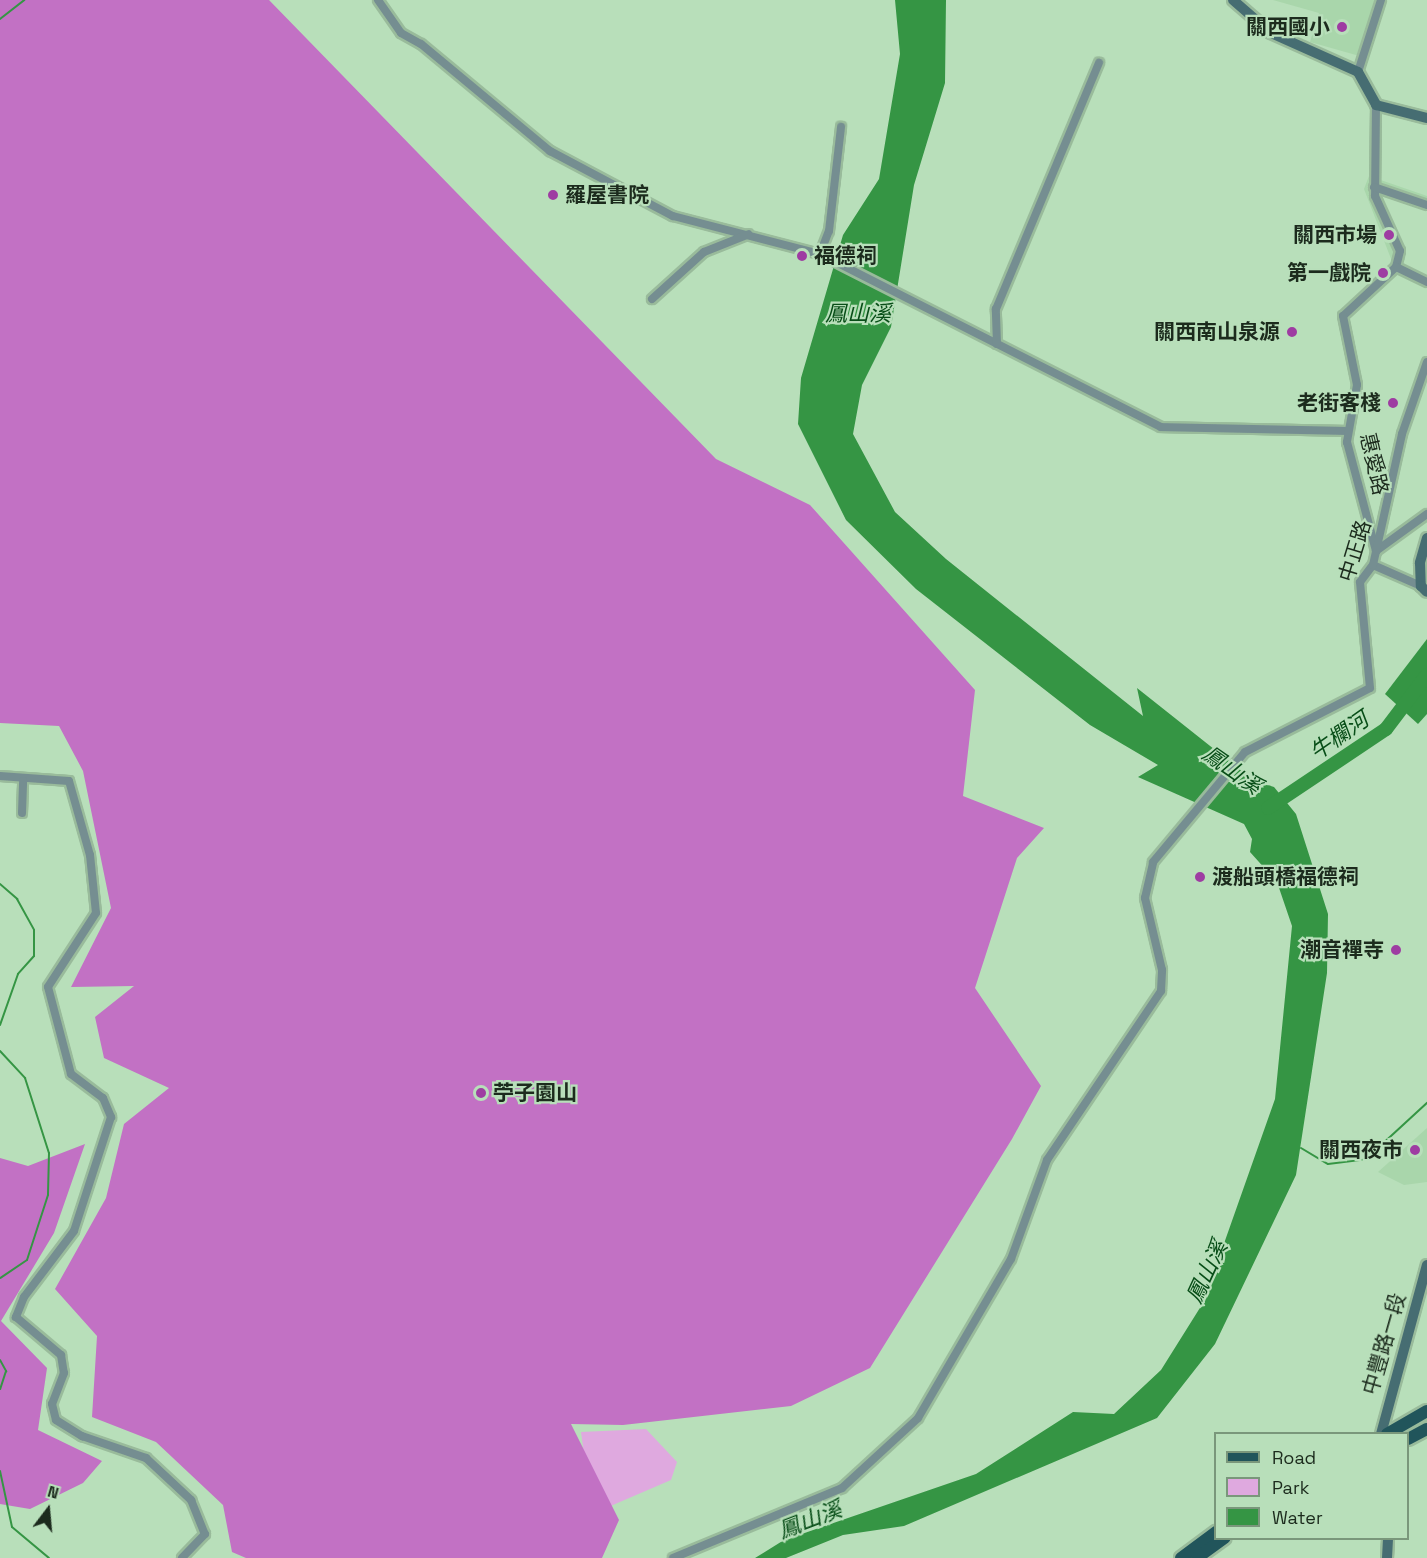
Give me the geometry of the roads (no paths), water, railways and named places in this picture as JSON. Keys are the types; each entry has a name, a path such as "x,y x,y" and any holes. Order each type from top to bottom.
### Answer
{"main road":[{"path":"1233,0 1271,33 1358,72 1376,105 1427,118"},
{"path":"1424,589 1427,538"},
{"name":"中豐路一段","path":"1382,1432 1427,1265"},
{"path":"1390,1432 1427,1411"},
{"path":"1409,1438 1427,1429"},
{"path":"1181,1558 1214,1533"},
{"path":"1197,1558 1224,1540"},
{"path":"1387,1558 1388,1540"}],"street":[{"path":"378,0 401,33 421,44 550,151 673,216 820,254 1161,427 1345,431"},
{"path":"1358,72 1381,0"},
{"path":"997,344 996,309 1099,63"},
{"path":"1376,105 1374,187 1400,250 1396,267 1427,282"},
{"path":"820,254 829,231 841,127"},
{"path":"1374,187 1427,205"},
{"path":"652,299 704,252 749,234"},
{"name":"惠愛路","path":"1376,551 1345,431 1357,386 1343,316 1396,267"},
{"name":"中正路","path":"673,1558 842,1488 918,1418 1011,1259 1047,1160 1158,998 1162,970 1145,898 1153,862 1245,752 1370,688 1360,582 1373,564 1402,434 1427,362"},
{"path":"1376,551 1427,514"},
{"path":"1373,564 1424,589"},
{"path":"0,776 23,780 69,781 90,855 96,913 48,987 71,1074 103,1098 111,1117 74,1232 24,1298 16,1317 61,1355 64,1373 52,1404 56,1420 82,1436 146,1458 191,1500 205,1534 182,1558"},
{"path":"22,813 23,780"}],"water":[{"name":"鳳山溪","path":"895,0 946,0 945,83 914,185 891,327 862,385 853,434 895,512 946,559 1143,716 1137,688 1253,780 1274,787 1296,814 1328,914 1327,973 1296,1175 1215,1344 1157,1418 904,1526 843,1535 786,1558 755,1558 784,1540 976,1474 1073,1412 1114,1414 1161,1370 1203,1303 1275,1099 1292,926 1277,882 1250,852 1252,839 1244,824 1138,777 1158,765 1090,725 916,589 846,520 798,424 801,378 843,235 879,179 900,54"},
{"name":"牛欄河","path":"1427,639 1427,714 1418,724 1385,694"}],"waterway":[{"path":"0,19 24,0"},
{"name":"牛欄河","path":"1268,808 1386,729 1427,675"},
{"path":"0,884 17,899 34,930 34,956 18,974 0,1025"},
{"path":"0,1051 25,1078 49,1153 48,1195 27,1260 0,1278"},
{"path":"1301,1148 1328,1164 1366,1159 1427,1103"},
{"path":"0,1360 6,1371 0,1389"},
{"path":"0,1471 12,1527 49,1558"}],"place":[{"name":"關西國小","path":"1342,27"},
{"name":"羅屋書院","path":"553,195"},
{"name":"關西市場","path":"1389,235"},
{"name":"福德祠","path":"802,256"},
{"name":"第一戲院","path":"1383,273"},
{"name":"關西南山泉源","path":"1292,332"},
{"name":"老街客棧","path":"1393,403"},
{"name":"渡船頭橋福德祠","path":"1200,877"},
{"name":"潮音禪寺","path":"1396,950"},
{"name":"苧子園山","path":"481,1093"},
{"name":"關西夜市","path":"1415,1150"}]}
